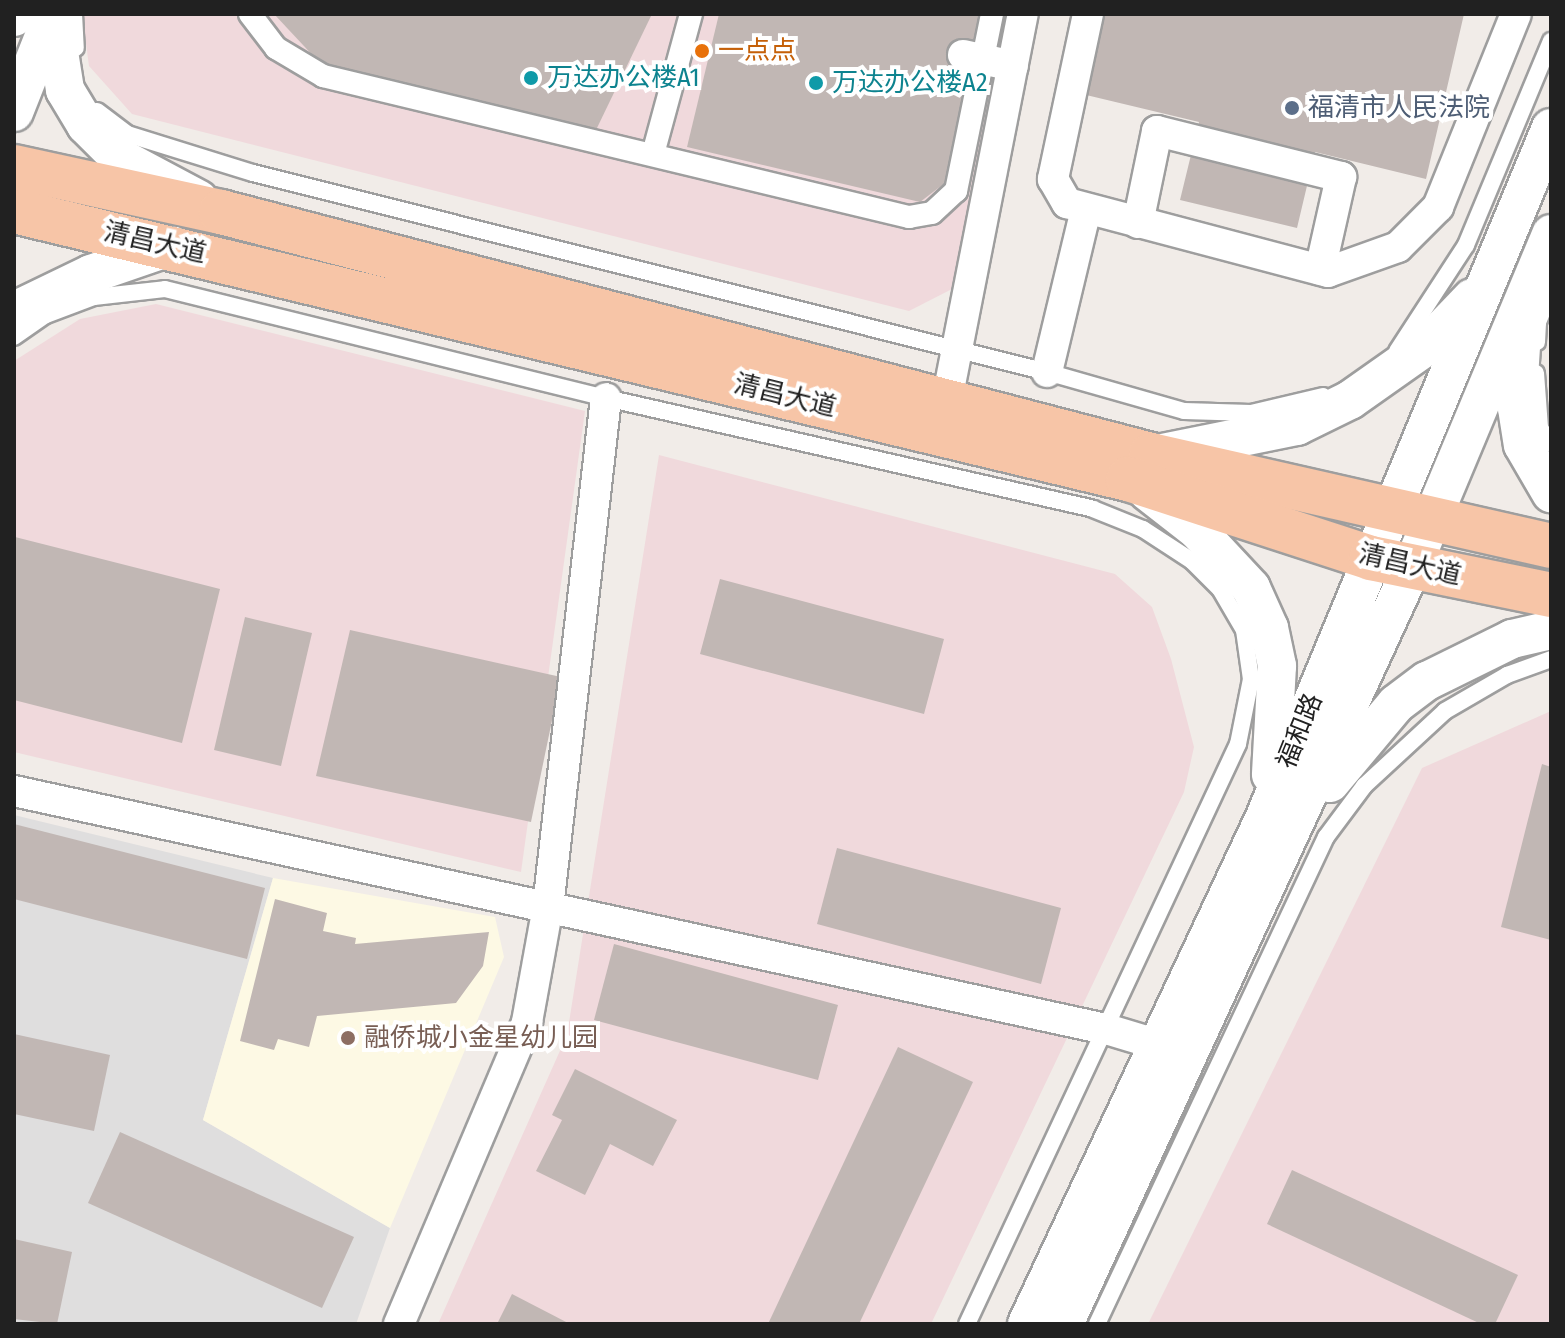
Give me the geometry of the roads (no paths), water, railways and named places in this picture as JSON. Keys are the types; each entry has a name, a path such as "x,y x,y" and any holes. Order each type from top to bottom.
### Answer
{"main road":[{"name":"清昌大道","path":"14,167 221,212 947,400 1139,467 1392,563 1551,595"},
{"name":"清昌大道","path":"14,211 1139,467 1413,514 1551,546"}],"street":[{"path":"14,112 53,14"},
{"path":"53,14 65,90 86,125 117,156 221,212"},
{"path":"250,14 276,48 323,76 909,217 932,213 956,191 973,57 992,14"},
{"path":"653,154 691,14"},
{"path":"947,400 1023,14"},
{"path":"1088,14 1053,179 1067,203 1328,272 1398,247 1438,207 1516,14"},
{"path":"973,57 1013,66"},
{"name":"福和路","path":"1064,1324 1413,514 1491,273 1551,128"},
{"path":"1138,223 1157,131 1341,177 1320,270"},
{"path":"1047,372 1086,210"},
{"name":"福和路","path":"1413,514 1539,291 1551,234"},
{"path":"14,311 91,274 173,246"},
{"path":"1275,830 1277,666 1269,628 1251,588 1139,467 1297,426 1350,400 1425,347 1491,273"},
{"path":"1539,291 1517,408 1523,445 1551,493"},
{"path":"399,1324 527,1022 548,907 606,398"},
{"path":"1275,830 1396,704 1478,653 1551,630"},
{"path":"14,791 1106,1029 1159,1045"},
{"name":"福和路","path":"1027,1324 1159,1045 1275,830"}],"lane":[{"path":"74,14 82,88 100,116 127,134 253,173 1047,372 1184,411 1251,413 1312,400 1361,381 1399,349 1466,245 1551,41"},
{"path":"14,337 46,315 94,297 165,289 606,398 1093,509 1143,529 1192,561 1220,589 1244,630 1251,679 1238,744 967,1324"},
{"path":"1539,291 1536,379 1540,428 1551,444"},
{"path":"1097,1324 1326,837 1373,776 1445,711 1507,675 1551,659"}],"place":[{"name":"一点点","path":"702,51"},
{"name":"万达办公楼A1","path":"531,78"},
{"name":"万达办公楼A2","path":"816,83"},
{"name":"福清市人民法院","path":"1292,108"},
{"name":"融侨城小金星幼儿园","path":"348,1038"}]}
